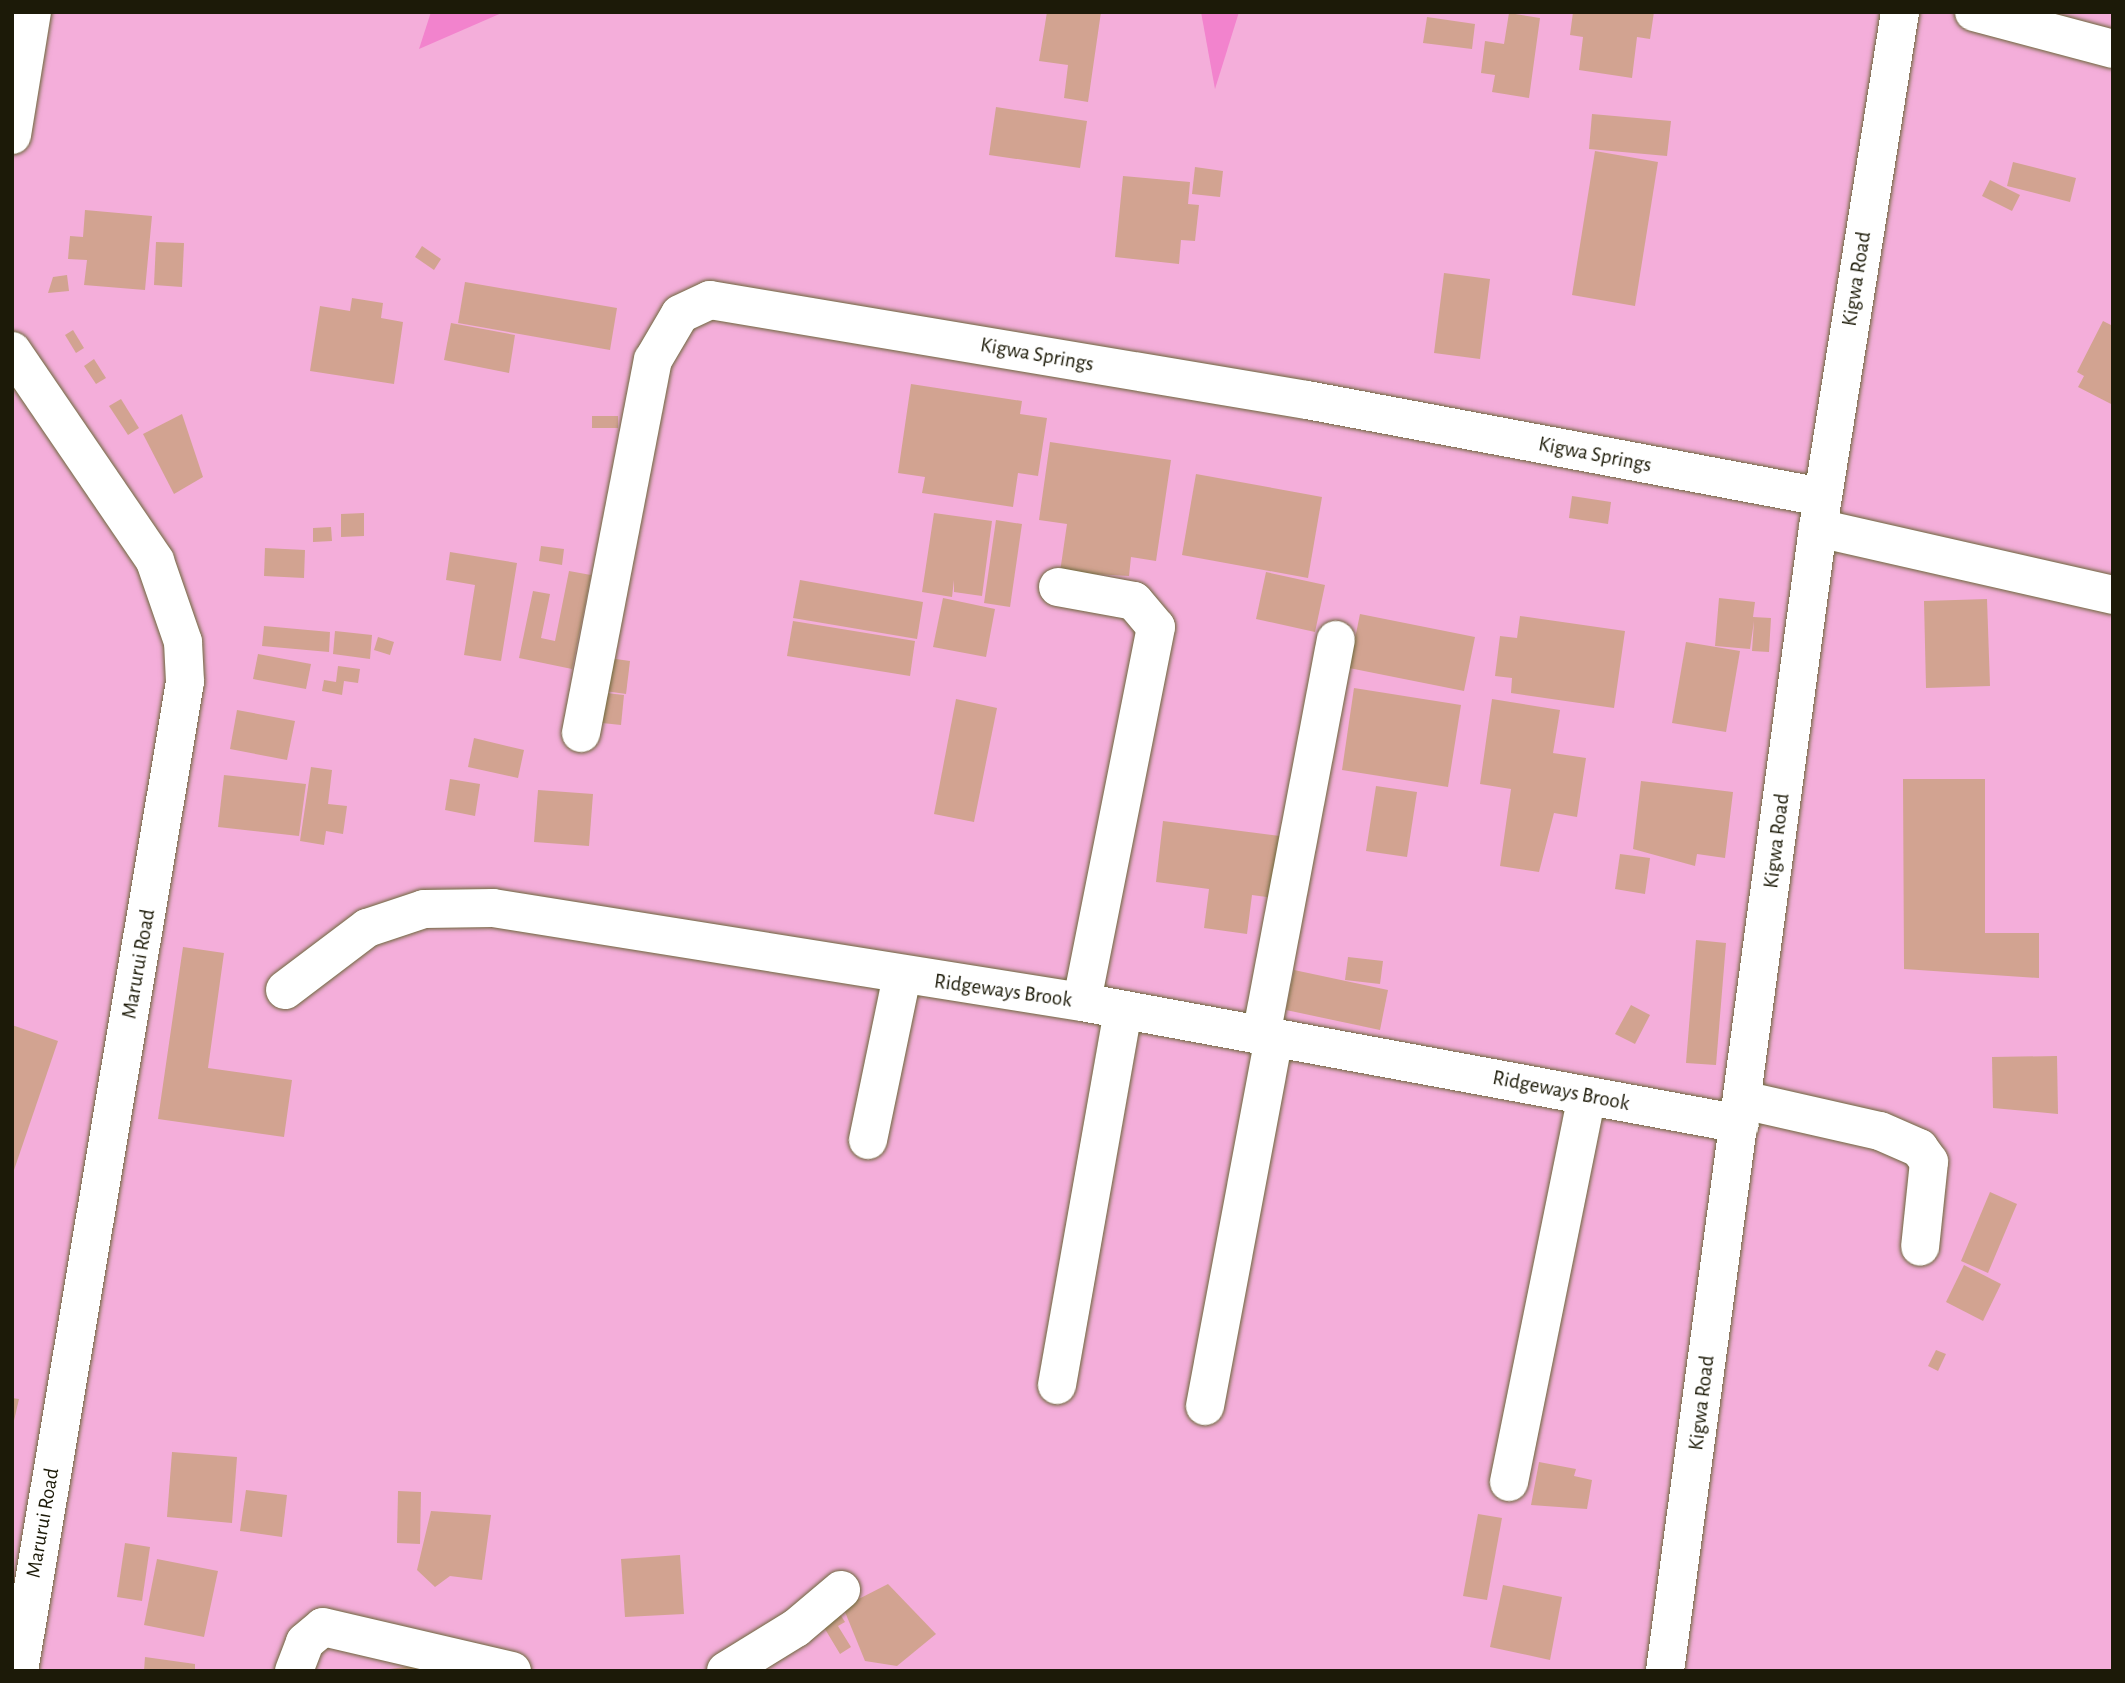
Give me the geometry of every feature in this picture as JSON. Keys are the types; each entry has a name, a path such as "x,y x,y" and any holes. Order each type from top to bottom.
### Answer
{"street":[{"path":"12,135 33,12"},
{"name":"Kigwa Road","path":"1665,1671 1820,513 1900,12"},
{"path":"1974,12 2113,49"},
{"name":"Kigwa Springs","path":"581,733 653,360 680,314 710,300 1307,401 1820,513 2113,595"},
{"name":"Marurui Road","path":"12,351 155,561 183,642 185,682 20,1618 19,1671"},
{"path":"1058,587 1134,601 1156,627 1082,1002"},
{"path":"1205,1406 1336,640"},
{"name":"Ridgeways Brook","path":"285,990 367,928 424,909 464,907 1082,1002 1587,1096 1741,1112 1880,1131 1919,1148 1929,1162 1920,1247"},
{"path":"868,1140 902,976"},
{"path":"1057,1385 1123,1011"},
{"path":"1509,1482 1587,1096"},
{"path":"726,1671 796,1628 841,1590"},
{"path":"294,1671 305,1642 323,1627 512,1671"}],"shaded area":[{"path":"12,12 2113,12 2113,1671 12,1671"},
{"path":"431,12 504,12 419,49"},
{"path":"1201,12 1239,12 1215,89"}],"building":[{"path":"1047,12 1101,12 1088,102 1064,98 1068,65 1039,61"},
{"path":"1573,12 1654,12 1650,39 1637,37 1632,78 1579,70 1583,37 1570,35"},
{"path":"1509,13 1540,18 1529,98 1492,92 1495,75 1481,73 1485,41 1504,44"},
{"path":"1427,17 1475,24 1472,49 1423,43"},
{"path":"996,107 1087,121 1080,168 989,155"},
{"path":"1592,114 1671,121 1667,156 1589,149"},
{"path":"1595,151 1658,162 1635,306 1572,295"},
{"path":"2013,162 2076,178 2070,202 2007,186"},
{"path":"1195,167 1223,171 1220,197 1192,194"},
{"path":"1123,176 1190,182 1188,204 1199,205 1195,241 1181,240 1179,264 1115,257"},
{"path":"1990,180 2020,195 2012,211 1982,196"},
{"path":"85,210 152,216 145,290 84,285 87,260 68,259 70,236 83,237"},
{"path":"156,242 184,243 182,287 154,285"},
{"path":"422,246 441,259 434,270 415,257"},
{"path":"1444,273 1490,279 1480,359 1434,353"},
{"path":"67,275 69,291 48,293 53,277"},
{"path":"465,282 617,308 610,350 458,323"},
{"path":"352,298 383,303 381,318 403,322 394,384 310,371 320,306 350,311"},
{"path":"2103,321 2113,326 2113,405 2078,387 2084,376 2077,372"},
{"path":"451,323 515,335 509,373 444,360"},
{"path":"73,330 84,348 76,353 65,335"},
{"path":"94,359 106,378 96,384 84,366"},
{"path":"911,384 1022,401 1020,414 1047,418 1038,476 1018,473 1013,507 922,493 925,477 898,473"},
{"path":"121,399 139,428 128,435 109,406"},
{"path":"182,414 203,477 174,494 143,434"},
{"path":"592,416 618,416 618,428 592,428"},
{"path":"1050,442 1171,460 1156,561 1131,557 1129,576 1060,572 1067,524 1039,520"},
{"path":"1196,474 1322,497 1308,578 1182,555"},
{"path":"1572,496 1611,502 1608,524 1569,518"},
{"path":"364,513 364,536 341,537 341,514"},
{"path":"934,513 992,521 982,596 954,592 954,580 952,597 922,592"},
{"path":"996,520 1022,524 1010,607 984,603"},
{"path":"331,527 332,541 313,542 313,528"},
{"path":"541,546 564,549 562,565 539,561"},
{"path":"265,548 305,550 304,578 264,576"},
{"path":"450,552 517,563 501,661 464,655 475,585 446,580"},
{"path":"569,571 591,575 572,669 519,658 533,591 550,594 541,638 555,641"},
{"path":"1266,572 1325,585 1315,632 1256,619"},
{"path":"800,580 923,602 917,639 793,618"},
{"path":"943,598 995,609 986,657 933,647"},
{"path":"1719,598 1755,602 1753,617 1771,618 1769,652 1752,651 1754,621 1750,649 1715,646"},
{"path":"1987,599 1990,686 1926,688 1924,601"},
{"path":"1360,614 1475,637 1464,691 1349,668"},
{"path":"1520,616 1625,631 1614,708 1511,693 1512,678 1495,676 1500,636 1517,638"},
{"path":"793,621 915,641 910,676 787,656"},
{"path":"264,626 330,632 329,652 262,646"},
{"path":"335,631 372,635 370,659 333,654"},
{"path":"378,637 394,642 390,655 374,650"},
{"path":"1686,642 1740,651 1726,732 1672,723"},
{"path":"258,654 311,664 306,689 253,679"},
{"path":"609,658 630,661 626,694 605,691"},
{"path":"338,666 360,669 358,683 344,681 342,695 322,691 324,680 336,682"},
{"path":"1354,688 1461,705 1448,787 1342,770"},
{"path":"606,693 624,695 621,725 602,723"},
{"path":"956,699 997,708 974,822 934,814"},
{"path":"1492,699 1560,710 1553,753 1586,758 1577,817 1554,813 1539,872 1500,866 1511,789 1480,784"},
{"path":"237,710 295,721 287,760 230,749"},
{"path":"474,738 524,750 518,778 468,767"},
{"path":"311,767 332,770 328,804 347,806 343,834 326,831 324,845 300,841"},
{"path":"224,775 306,784 299,836 218,827"},
{"path":"450,779 480,784 475,816 445,810"},
{"path":"1903,779 1985,779 1985,933 2039,933 2039,978 1904,969"},
{"path":"1641,781 1733,792 1725,858 1697,854 1695,866 1633,849"},
{"path":"1376,786 1417,792 1407,857 1366,851"},
{"path":"538,790 593,794 589,846 534,842"},
{"path":"1163,821 1280,836 1273,898 1252,895 1247,934 1204,928 1209,889 1156,882"},
{"path":"1620,854 1650,858 1645,894 1615,889"},
{"path":"1696,940 1726,943 1716,1065 1686,1063"},
{"path":"183,947 224,953 208,1068 292,1080 284,1137 158,1119"},
{"path":"1348,957 1383,961 1380,984 1345,980"},
{"path":"1294,970 1388,990 1380,1030 1286,1010"},
{"path":"1631,1005 1650,1015 1635,1044 1615,1034"},
{"path":"12,1025 58,1041 13,1173 12,1173"},
{"path":"2057,1056 2058,1114 1993,1108 1992,1057"},
{"path":"1990,1192 2017,1204 1988,1273 1961,1261"},
{"path":"1964,1265 2001,1284 1983,1321 1946,1302"},
{"path":"1936,1350 1946,1354 1938,1371 1928,1366"},
{"path":"12,1398 19,1399 13,1425 12,1425"},
{"path":"172,1452 237,1457 232,1523 167,1517"},
{"path":"1539,1462 1576,1469 1574,1476 1592,1480 1587,1509 1531,1505"},
{"path":"246,1490 287,1495 282,1537 240,1531"},
{"path":"398,1491 421,1492 420,1544 397,1543"},
{"path":"431,1511 491,1515 482,1580 450,1576 435,1587 417,1570"},
{"path":"1478,1514 1502,1518 1487,1600 1463,1596"},
{"path":"125,1543 150,1547 142,1601 117,1597"},
{"path":"680,1555 684,1614 625,1617 621,1559"},
{"path":"157,1559 218,1571 204,1637 144,1625"},
{"path":"888,1584 936,1634 897,1666 865,1661 843,1607"},
{"path":"1503,1585 1562,1597 1550,1660 1490,1647"},
{"path":"840,1614 845,1622 838,1626 851,1647 840,1654 822,1624"},
{"path":"145,1657 195,1664 195,1671 144,1671"},
{"path":"452,1661 453,1671 390,1671 390,1669"}]}
